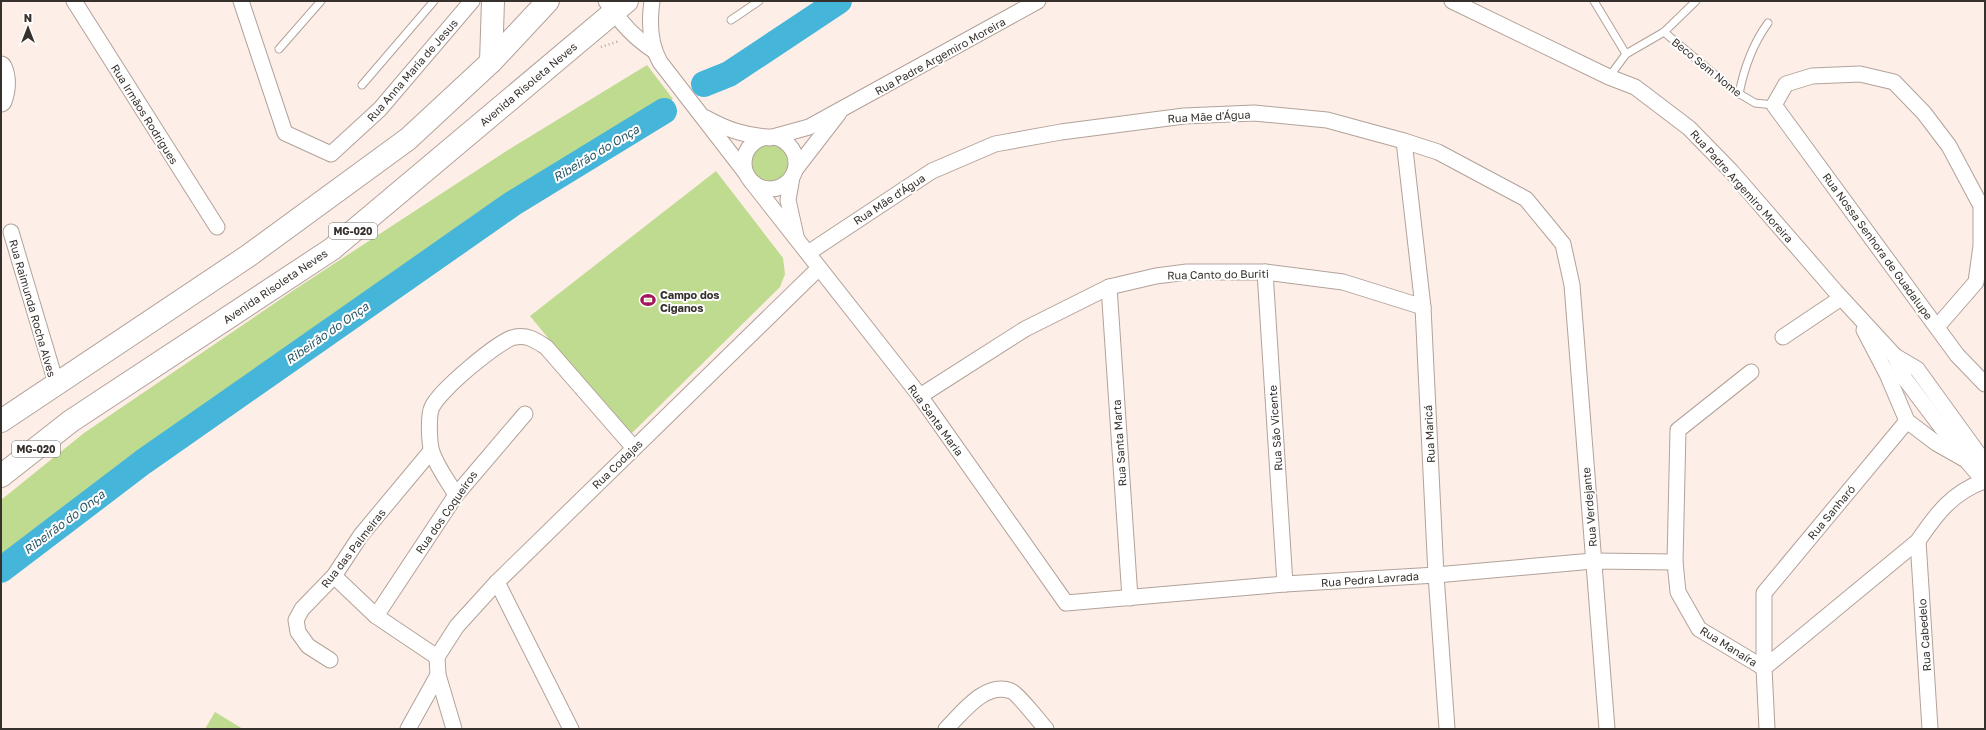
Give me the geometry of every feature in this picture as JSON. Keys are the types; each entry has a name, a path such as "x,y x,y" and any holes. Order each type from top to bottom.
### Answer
{"highway":[{"path":"491,62 494,1"},
{"path":"1,421 248,256 408,139 491,62 548,1"},
{"name":"Avenida Risoleta Neves","path":"1,476 71,421 332,249 615,5"}],"main road":[{"path":"1,67 5,81 5,91 1,101"}],"street":[{"name":"Rua Irmãos Rodrigues","path":"74,1 217,227"},
{"name":"Rua Anna Maria de Jesus","path":"241,1 285,133 331,154 380,109 472,1"},
{"name":"Rua Santa Maria","path":"652,1 650,30 656,56"},
{"name":"Rua Padre Argemiro Moreira","path":"768,138 809,127 1038,1"},
{"name":"Rua Padre Argemiro Moreira","path":"1452,1 1608,77 1634,87 1689,128 1731,171 1841,298 1895,356 1917,370 1985,463"},
{"name":"Rua Santa Maria","path":"615,5 638,40 656,56 803,248 920,396 1066,603"},
{"path":"1774,105 1786,84 1812,76 1860,74 1894,82 1924,113 1949,146 1981,206 1981,246 1976,282 1937,327"},
{"name":"Rua Nossa Senhora de Guadalupe","path":"1774,105 1957,355 1985,384"},
{"name":"Rua Padre Argemiro Moreira","path":"793,174 842,109"},
{"name":"Rua Santa Maria","path":"697,111 731,131 745,135 768,138"},
{"name":"Rua Mãe d'Água","path":"803,248 932,171 995,144 1061,132 1184,116 1254,113 1327,120 1404,141 1438,152 1526,199 1563,244 1572,285"},
{"path":"768,138 783,141 789,146 796,161 793,174 780,187 772,189 764,188 748,176 744,157 748,150 759,140 768,138"},
{"name":"Rua Maricá","path":"1404,141 1423,307 1436,575 1447,729"},
{"name":"Rua Santa Maria","path":"793,174 788,200 803,248"},
{"name":"Rua Raimunda Rocha Alves","path":"11,232 56,384"},
{"name":"Rua Codajas","path":"437,657 457,626 497,582 819,268"},
{"name":"Rua Canto do Buriti","path":"920,396 1025,329 1109,287 1156,276 1187,272 1265,272 1343,282 1423,307"},
{"name":"Rua São Vicente","path":"1265,272 1285,584"},
{"name":"Rua Verdejante","path":"1572,285 1607,729"},
{"name":"Rua Santa Marta","path":"1109,287 1130,598"},
{"path":"1783,337 1841,298"},
{"path":"1854,311 1887,374 1907,421"},
{"path":"456,494 431,451 429,424 431,407 441,394 493,348 514,337 531,337 546,347 634,448"},
{"name":"Rua Padre Argemiro Moreira","path":"1895,356 1905,379 1966,460 1985,482"},
{"name":"Rua Manaíra","path":"1752,372 1678,430 1675,562 1678,592 1699,630 1764,668 1918,541 1934,517 1962,490 1985,482"},
{"name":"Rua dos Coqueiros","path":"376,616 456,494 525,414"},
{"name":"Rua Padre Argemiro Moreira","path":"1907,421 1936,444 1966,460"},
{"name":"Rua Sanharó","path":"1767,729 1764,668 1764,593 1907,421"},
{"name":"Rua das Palmeiras","path":"330,660 308,646 298,632 296,620 302,609 334,576 361,535 431,451"},
{"name":"Rua Cabedelo","path":"1918,541 1930,729"},
{"name":"Rua Pedra Lavrada","path":"1066,603 1285,584 1436,575 1594,561 1675,562"},
{"path":"334,576 376,616 437,657 438,674 454,729"},
{"path":"497,582 571,729"},
{"path":"408,729 438,674"},
{"path":"946,729 980,696 1000,689 1012,691 1046,729"}],"lane":[{"path":"279,49 322,1"},
{"path":"362,85 434,1"},
{"path":"731,20 759,1"},
{"path":"1594,1 1626,54"},
{"path":"1608,77 1626,54 1664,32 1696,1"},
{"path":"1739,94 1744,71 1758,36 1768,23"},
{"name":"Beco Sem Nome","path":"1664,32 1739,94 1755,103 1774,105"}],"green space":[{"path":"647,65 673,99 587,153 416,265 248,381 1,562 1,500 84,433 297,288 508,150"},
{"path":"766,142 774,142 785,148 791,159 791,167 785,178 774,184 766,184 755,178 749,167 749,159 755,148"},
{"name":"Campo dos Ciganos","path":"716,171 783,258 785,274 780,287 629,436 530,316"},
{"path":"215,712 243,729 205,729"}],"waterway":[{"name":"Ribeirão do Onça","path":"704,84 729,74 839,1"},
{"name":"Ribeirão do Onça","path":"1,570 143,462 512,204 664,111"}],"place":[{"name":"Campo dos Ciganos","path":"648,300"}]}
